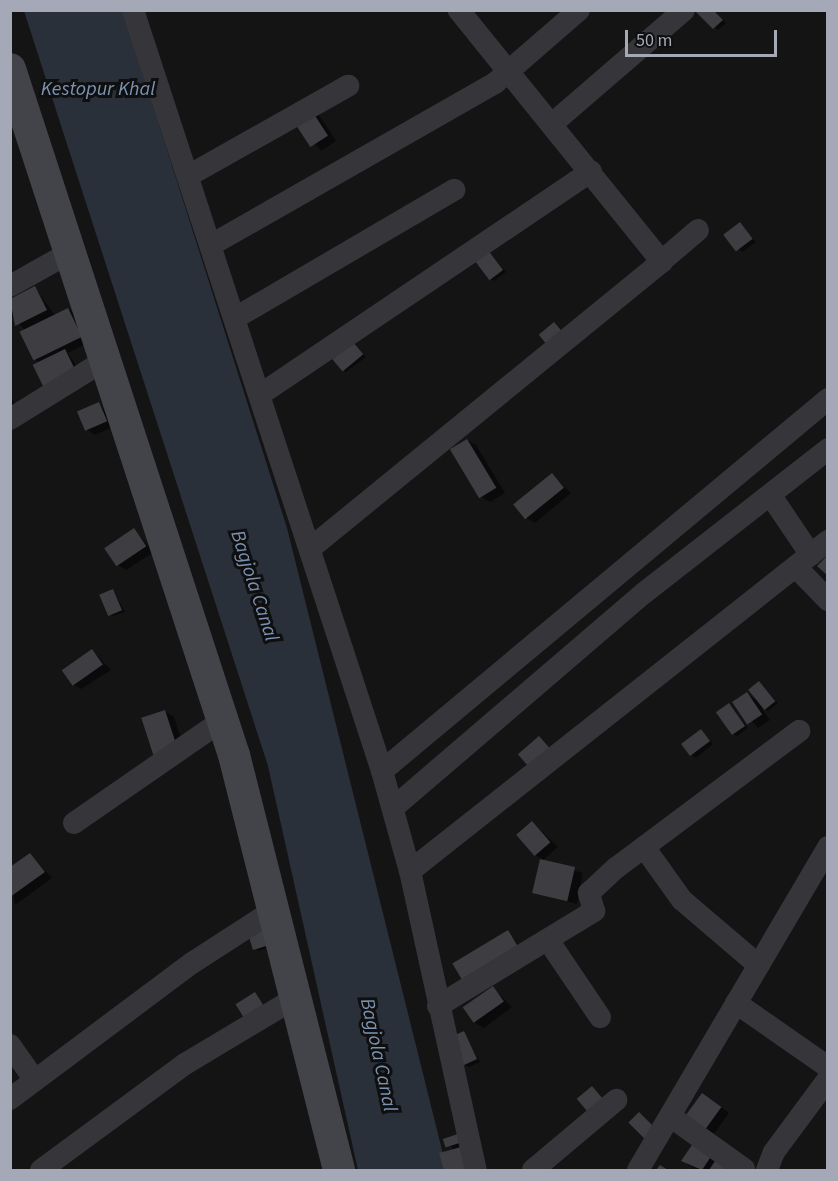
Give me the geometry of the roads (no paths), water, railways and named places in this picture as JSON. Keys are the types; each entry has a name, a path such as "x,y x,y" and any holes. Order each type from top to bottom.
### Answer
{"street":[{"path":"133,10 312,547 393,808 410,871 476,1170"},
{"path":"459,10 663,260"},
{"path":"212,245 510,73 579,10"},
{"path":"552,124 684,10"},
{"path":"10,69 223,720 297,997 339,1170"},
{"path":"189,176 348,86"},
{"path":"261,394 591,171"},
{"path":"236,318 454,190"},
{"path":"312,547 569,343 698,230"},
{"path":"10,286 69,253"},
{"path":"10,419 105,360"},
{"path":"382,771 828,399"},
{"path":"393,808 644,593 771,496 828,449"},
{"path":"771,496 812,555 828,600"},
{"path":"410,871 812,555"},
{"path":"74,823 223,720"},
{"path":"438,1006 596,909 590,891 644,847 799,731"},
{"path":"644,847 682,900 758,965"},
{"path":"638,1170 735,1003 826,855"},
{"path":"10,1098 274,910"},
{"path":"548,940 600,1017"},
{"path":"40,1170 185,1064 297,997"},
{"path":"735,1003 828,1067"},
{"path":"10,1045 34,1079"},
{"path":"767,1170 774,1152 828,1079"},
{"path":"533,1170 616,1100"},
{"path":"670,1116 744,1169"}],"water":[{"name":"Kestopur Khal","path":"24,11 123,11 287,528 447,1170 358,1170 268,766"}],"water label":[{"name":"Bagjola Canal","path":"254,586"},
{"name":"Bagjola Canal","path":"378,1055"}]}
